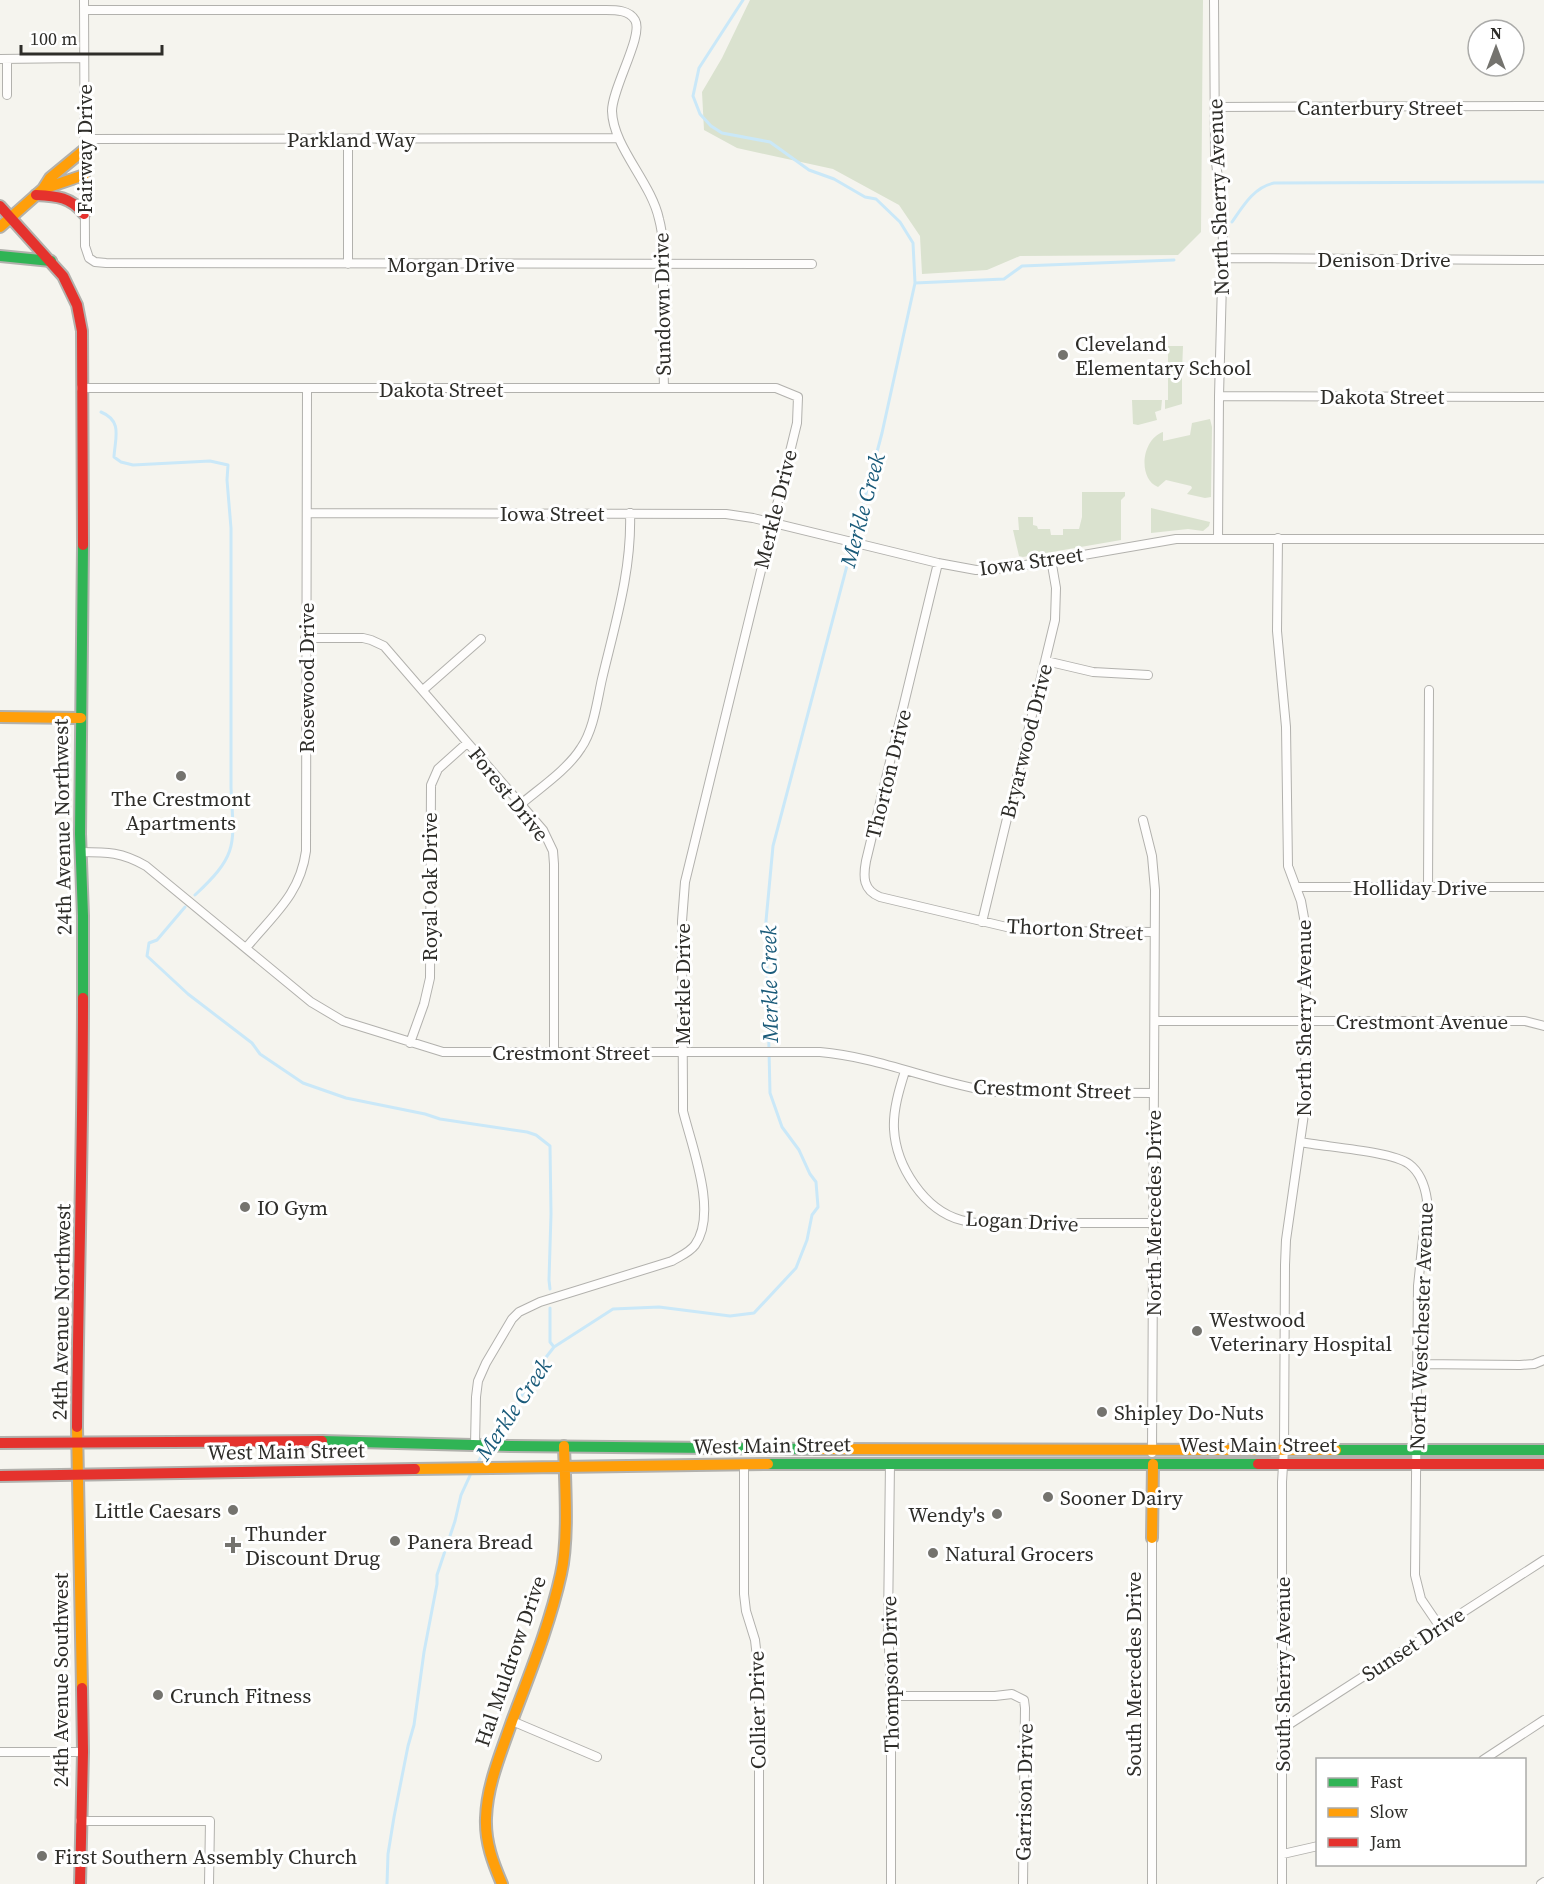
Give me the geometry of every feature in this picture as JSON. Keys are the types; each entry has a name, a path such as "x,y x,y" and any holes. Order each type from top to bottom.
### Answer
{"main road":[{"path":"0,227 39,192 84,145"},
{"path":"39,192 84,175"},
{"path":"39,192 67,198 77,204 84,214"},
{"name":"24th Avenue Northwest","path":"0,206 63,276 71,290 81,318 83,1109 78,1276 77,1476"},
{"path":"0,256 51,261"},
{"path":"0,717 81,718"},
{"name":"West Main Street","path":"0,1443 364,1441 511,1446 813,1449 1544,1450"},
{"name":"Hal Muldrow Drive","path":"502,1884 490,1856 486,1815 489,1785 551,1609 562,1571 566,1505 564,1446"},
{"name":"West Main Street","path":"0,1476 890,1463 1544,1464"},
{"name":"South Mercedes Drive","path":"1152,1538 1153,1464"},
{"name":"24th Avenue Southwest","path":"77,1476 83,1752 80,1884"}],"street":[{"name":"Fairway Drive","path":"84,0 84,214 86,253 91,260"},
{"name":"North Sherry Avenue","path":"1214,0 1215,155 1223,218 1218,539"},
{"name":"Sundown Drive","path":"84,10 606,10 625,12 635,20 636,38 613,101 613,123 618,138 640,174 659,219 663,247 664,388"},
{"path":"8,95 4,59 83,58"},
{"name":"Canterbury Street","path":"1215,107 1544,105"},
{"name":"Parkland Way","path":"84,145 348,139 618,138"},
{"path":"348,139 348,264"},
{"name":"Denison Drive","path":"1223,258 1544,260"},
{"name":"Morgan Drive","path":"91,260 106,263 812,264"},
{"name":"Dakota Street","path":"81,388 776,388 798,397"},
{"name":"Rosewood Drive","path":"246,948 295,888 304,864 306,837 306,388"},
{"name":"Dakota Street","path":"1219,396 1544,397"},
{"name":"Merkle Drive","path":"477,1445 478,1381 512,1319 519,1312 536,1303 672,1261 689,1251 701,1235 704,1221 704,1198 684,1112 682,930 685,882 797,423 798,397"},
{"name":"Iowa Street","path":"306,513 726,514 938,563 969,569 990,570 1161,541 1278,538 1544,539"},
{"path":"521,804 574,758 585,741 593,717 626,580 630,513"},
{"name":"North Sherry Avenue","path":"1278,538 1277,631 1286,727 1287,855 1288,866 1305,915 1307,1020 1305,1107 1285,1249 1283,1463"},
{"name":"Bryarwood Drive","path":"982,922 1046,661 1057,603 1051,560"},
{"name":"Thorton Drive","path":"938,563 866,861 864,879 870,892 880,897 960,916"},
{"name":"Forest Drive","path":"305,638 344,637 371,640 384,646 543,830 553,851 554,1052"},
{"path":"423,690 481,639"},
{"path":"1046,661 1101,673 1148,675"},
{"path":"1428,887 1429,690"},
{"name":"Royal Oak Drive","path":"410,1043 424,1004 429,978 431,785 438,769 467,743"},
{"name":"North Mercedes Drive","path":"1143,820 1154,869 1153,1464"},
{"name":"Crestmont Street","path":"81,852 111,852 131,857 146,866 311,1002 333,1017 443,1052 820,1052 849,1056 994,1092 1154,1093"},
{"name":"Holliday Drive","path":"1296,887 1544,887"},
{"name":"Thorton Street","path":"960,916 1015,929 1154,932"},
{"name":"Crestmont Avenue","path":"1155,1021 1525,1021 1544,1026"},
{"name":"Logan Drive","path":"904,1071 895,1109 895,1139 902,1163 909,1176 925,1197 942,1212 961,1220 990,1224 1152,1223"},
{"name":"North Westchester Avenue","path":"1300,1142 1389,1156 1407,1163 1419,1175 1426,1190 1418,1286 1415,1463 1416,1584 1421,1599 1440,1627"},
{"path":"1417,1364 1520,1365 1534,1364 1544,1360"},
{"name":"Thompson Drive","path":"890,1463 888,1624 891,1696 891,1884"},
{"name":"South Sherry Avenue","path":"1282,1884 1283,1463"},
{"name":"Collier Drive","path":"744,1465 744,1594 746,1611 755,1640 759,1675 759,1884"},
{"name":"South Mercedes Drive","path":"1152,1538 1152,1884"},
{"name":"Sunset Drive","path":"1282,1729 1544,1560"},
{"name":"Garrison Drive","path":"891,1696 1012,1694 1024,1700 1026,1708 1023,1884"},
{"path":"1486,1758 1544,1720"},
{"path":"512,1721 597,1756"},
{"path":"0,1752 83,1752"},
{"path":"80,1821 210,1821 209,1884"},
{"path":"1283,1854 1316,1846"}],"green space":[{"path":"750,0 1203,0 1201,232 1178,255 1020,256 987,270 922,274 920,236 899,205 833,169 737,148 704,130 702,92 722,58"},
{"path":"1168,346 1183,346 1182,371 1168,371"},
{"path":"1168,374 1182,374 1182,404 1165,409 1165,400 1168,400"},
{"path":"1132,400 1162,400 1161,410 1155,412 1157,420 1138,425 1133,424"},
{"path":"1210,419 1212,427 1211,497 1187,494 1191,486 1166,480 1158,487 1151,482 1145,467 1150,442 1163,432 1163,441 1190,435 1192,423"},
{"path":"1082,492 1125,492 1121,500 1121,540 1019,556 1013,530 1019,530 1018,517 1033,517 1033,525 1038,529 1050,529 1051,535 1063,535 1063,529 1079,529 1082,517"},
{"path":"1151,508 1210,522 1209,526 1203,531 1188,529 1151,533"}],"waterway":[{"name":"Merkle Creek","path":"491,1440 501,1430 540,1365 554,1347 613,1309 659,1307 730,1316 754,1313 796,1268 807,1240 812,1215 818,1207 816,1182 799,1150 782,1127 770,1093 766,921 773,846 882,433 915,283 913,243 900,222 876,199 865,197 834,179 809,170 770,142 722,133 711,126 700,114 693,96 699,68 743,0"},
{"path":"1232,222 1255,193 1274,183 1544,182"},
{"path":"915,283 1004,279 1022,266 1174,260"},
{"path":"101,412 108,416 115,425 114,457 121,462 133,465 210,461 228,465 231,528 233,836 231,848 220,869 195,895"},
{"path":"185,907 157,940 149,943 147,956 188,994 252,1043 260,1054 303,1083 346,1098 440,1119 527,1132 536,1135 550,1146 550,1289"},
{"path":"550,1308 550,1342 554,1347"},
{"name":"Merkle Creek","path":"476,1466 486,1448"},
{"name":"Merkle Creek","path":"387,1884 388,1854 414,1725 437,1575 461,1495 472,1471"}],"traffic: fast":[{"path":"0,256 51,261"},
{"path":"83,545 80,834 83,998"},
{"path":"322,1441 511,1446 816,1449"},
{"path":"1336,1450 1544,1450"},
{"path":"768,1464 1258,1464"}],"traffic: slow":[{"path":"0,227 43,189 50,178 84,150"},
{"path":"43,189 84,175"},
{"path":"0,717 81,718"},
{"path":"77,1427 82,1688"},
{"path":"502,1884 488,1844 487,1806 495,1769 533,1667 561,1574 566,1528 564,1446"},
{"path":"816,1449 1336,1450"},
{"path":"415,1469 768,1464"},
{"path":"1152,1538 1153,1464"}],"traffic: jam":[{"path":"36,195 63,198 74,204 84,214"},
{"path":"0,206 63,276 77,305 82,331 83,545"},
{"path":"77,1427 83,998"},
{"path":"0,1443 322,1441"},
{"path":"1258,1464 1544,1464"},
{"path":"0,1476 415,1469"},
{"path":"80,1884 82,1688"}],"place":[{"name":"Cleveland Elementary School","path":"1063,355"},
{"name":"The Crestmont Apartments","path":"181,776"},
{"name":"IO Gym","path":"245,1207"},
{"name":"Westwood Veterinary Hospital","path":"1197,1331"},
{"name":"Shipley Do-Nuts","path":"1102,1412"},
{"name":"Sooner Dairy","path":"1048,1497"},
{"name":"Little Caesars","path":"233,1510"},
{"name":"Wendy's","path":"997,1514"},
{"name":"Panera Bread","path":"395,1541"},
{"name":"Thunder Discount Drug","path":"233,1545"},
{"name":"Natural Grocers","path":"933,1553"},
{"name":"Crunch Fitness","path":"158,1695"},
{"name":"First Southern Assembly Church","path":"42,1856"}]}
